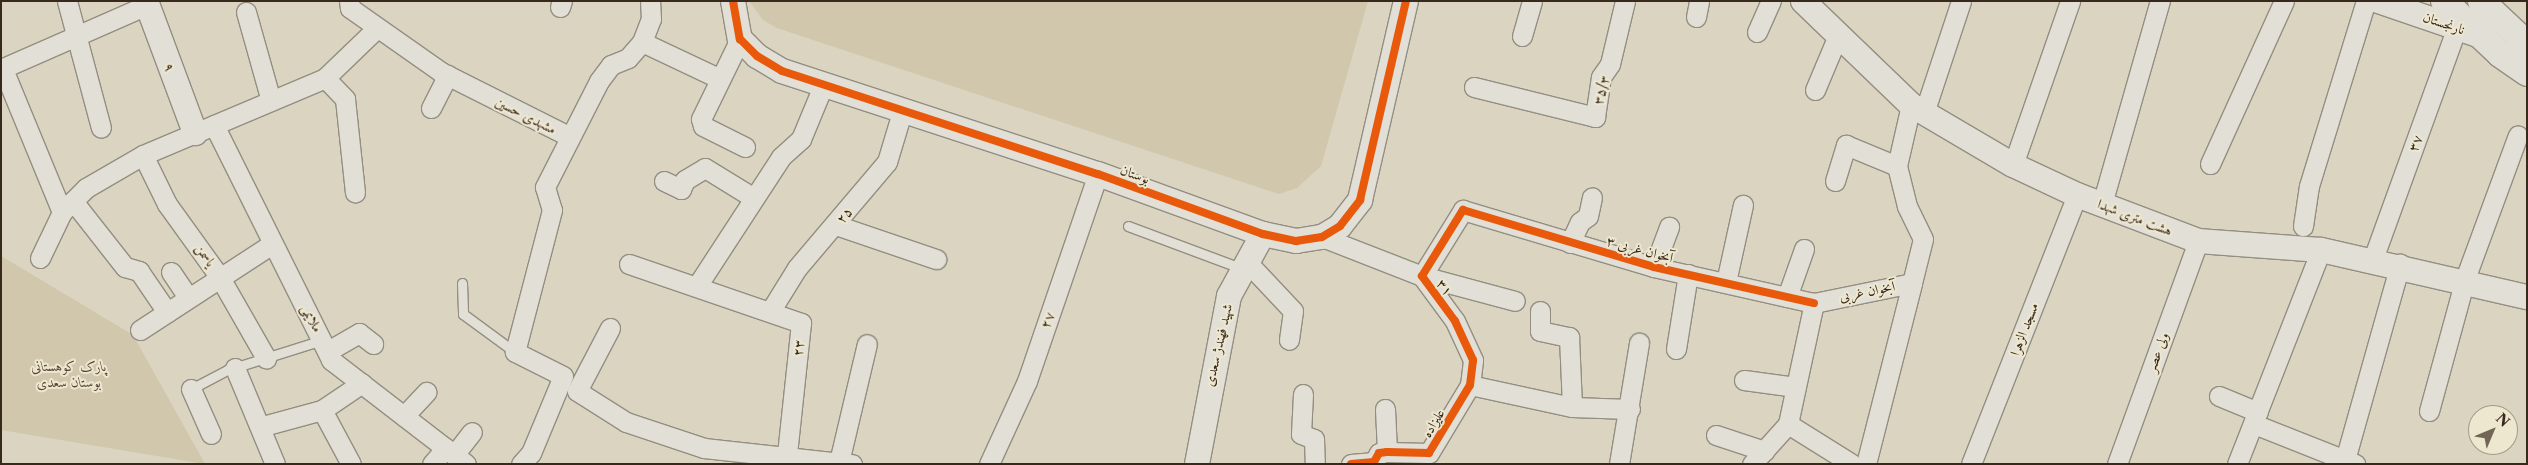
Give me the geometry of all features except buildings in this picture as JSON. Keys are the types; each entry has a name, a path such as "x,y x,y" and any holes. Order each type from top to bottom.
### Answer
{"main road":[{"path":"2444,1 2469,31 2527,72"},
{"path":"2481,1 2527,44"}],"street":[{"path":"67,1 74,38 102,128"},
{"name":"مشهدی حسین","path":"349,1 350,8 448,75 568,136 545,187 552,210 515,352"},
{"path":"568,136 611,66 628,58 642,42 651,19 650,1"},
{"path":"733,1 740,38 718,78 703,126 745,147"},
{"name":"بوستان","path":"740,38 757,56 782,71 823,86 1098,174 1263,234 1296,241 1322,237 1340,226 1360,200 1406,1"},
{"path":"1522,36 1532,1"},
{"name":"۳۵/۳","path":"1474,87 1594,117 1601,77 1610,64 1625,1"},
{"path":"1757,32 1771,1"},
{"name":"هشت متری شهدا","path":"1803,1 1918,109 2013,165 2077,195 2198,241 2321,250 2400,264 2465,279 2527,297"},
{"path":"1918,109 1961,1"},
{"path":"2013,165 2070,1"},
{"path":"2102,204 2160,1"},
{"path":"2210,164 2284,1"},
{"path":"2303,226 2309,186 2366,1"},
{"path":"146,3 74,38 2,69 68,206 126,267 139,270 167,312"},
{"name":"۹","path":"146,3 205,129"},
{"name":"نارنجستان","path":"2392,3 2469,31"},
{"path":"246,12 271,101"},
{"path":"40,258 68,206 143,155 325,78 377,28"},
{"name":"۳۷","path":"2373,259 2469,31"},
{"path":"1815,90 1839,33"},
{"path":"642,42 718,78"},
{"path":"431,108 448,75"},
{"path":"325,78 345,99 355,192"},
{"path":"697,286 781,157 802,139 823,86"},
{"name":"آبخوان غربی","path":"1814,303 1912,283 1923,240 1907,206 1897,166 1918,109"},
{"name":"۲۵","path":"770,310 797,268 836,225 887,162 902,112"},
{"name":"ملایمی","path":"205,129 272,244 326,345 331,360 455,455"},
{"path":"2429,411 2465,279 2518,135"},
{"path":"1835,181 1846,146 1897,166"},
{"name":"یاسمن","path":"143,155 167,204 219,276 266,358"},
{"path":"664,180 681,189 685,180 706,168 754,198"},
{"name":"۲۷","path":"989,464 1027,380 1098,174"},
{"name":"مسجد الزهرا","path":"1971,464 2077,195"},
{"path":"1570,243 1580,222 1588,216 1592,197"},
{"path":"1726,282 1743,205"},
{"name":"آبخوان غربی ۳","path":"1463,210 1654,267 1814,303"},
{"name":"۳۱","path":"1463,210 1422,276 1455,321 1469,352 1470,385"},
{"path":"836,225 936,259"},
{"path":"1654,267 1670,227"},
{"name":"شهید فهندژ سعدی","path":"1196,464 1229,296 1263,234"},
{"path":"1322,237 1422,276 1515,300"},
{"name":"ولی عصر","path":"2117,464 2198,241"},
{"path":"140,330 219,276 272,244"},
{"path":"1788,297 1804,249"},
{"path":"2236,464 2256,418 2321,250"},
{"name":"۲۳","path":"629,264 770,310 801,323 787,454"},
{"path":"2219,396 2256,418 2350,462 2400,264"},
{"path":"1245,266 1293,311 1289,340"},
{"path":"171,272 188,297"},
{"path":"1676,349 1688,274"},
{"path":"1866,464 1912,283"},
{"path":"1716,435 1758,458 1788,424 1814,303"},
{"path":"1540,312 1540,331 1569,337 1572,407"},
{"path":"610,328 577,392 626,422 702,456 787,454 846,463 867,344"},
{"path":"326,345 359,333 374,344"},
{"path":"1619,464 1630,409 1639,343"},
{"path":"515,352 563,376 531,452 521,464"},
{"path":"235,368 263,426 275,464"},
{"path":"1744,380 1796,387"},
{"path":"263,426 322,410 362,384"},
{"path":"1470,385 1572,407 1630,409"},
{"name":"علیزاده","path":"1351,464 1374,462 1379,453 1387,452 1408,457 1432,458 1470,385"},
{"path":"191,389 210,434"},
{"path":"404,416 426,392"},
{"path":"1303,394 1301,434 1314,439 1315,464"},
{"path":"322,410 351,464"},
{"path":"1385,410 1387,452"},
{"path":"1788,424 1852,464"},
{"path":"432,464 455,455 472,432"}],"lane":[{"path":"1128,226 1245,266"},
{"path":"462,284 463,314 515,352"},
{"path":"191,389 235,368 266,358 326,345"}],"green space":[{"path":"749,1 1368,1 1321,166 1297,188 1279,194 777,28 763,20"},
{"name":"پارک کوهستانی بوستان سعدی","path":"1,256 133,335 205,464 1,430"}],"cycle path":[{"path":"733,1 740,39 757,56 782,71 1098,174 1263,234 1296,241 1322,237 1340,226 1360,200 1406,1"},
{"path":"1351,464 1374,462 1379,453 1429,453 1470,385 1473,360 1455,321 1422,276 1463,210 1654,267 1814,303"}]}
